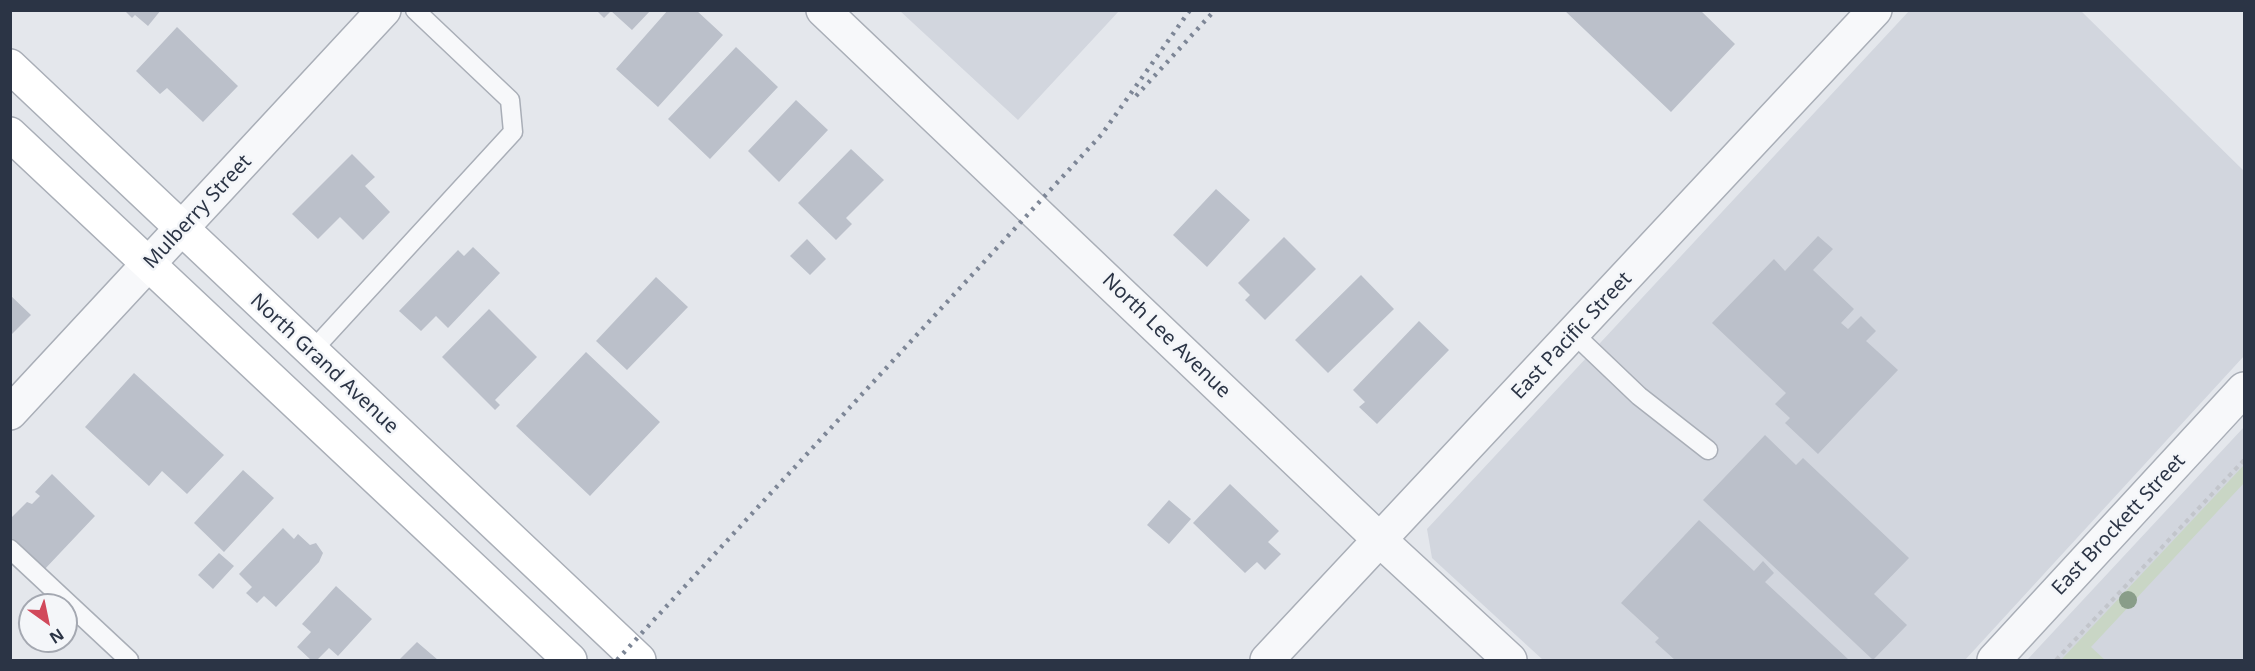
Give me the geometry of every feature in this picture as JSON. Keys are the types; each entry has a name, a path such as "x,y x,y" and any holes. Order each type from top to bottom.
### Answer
{"main road":[{"name":"North Grand Avenue","path":"10,66 639,660"},
{"path":"10,134 570,660"}],"street":[{"name":"Mulberry Street","path":"10,413 149,266 384,10"},
{"name":"North Lee Avenue","path":"823,10 1380,541 1510,660"},
{"name":"East Pacific Street","path":"1267,660 1875,10"},
{"name":"East Brockett Street","path":"1994,660 2244,389"}],"lane":[{"path":"311,352 513,132 510,100 415,10"},
{"path":"1574,334 1639,396 1707,450"},
{"path":"10,549 129,660"}],"path":[{"path":"2056,660 2244,460"}],"shaded area":[{"path":"900,11 1119,11 1018,120"},
{"path":"1909,11 2081,11 2244,171 2244,356 1965,660 1543,660 1432,558 1427,529"},
{"path":"2244,427 2244,660 2027,660"}],"green space":[{"path":"2244,465 2244,483 2091,647 2105,660 2061,660"}],"building":[{"path":"124,10 161,10 148,26 135,15 132,18"},
{"path":"596,10 651,10 632,30 611,11 604,18"},
{"path":"668,10 696,10 723,35 658,107 616,69"},
{"path":"1564,10 1700,10 1735,44 1671,112"},
{"path":"177,27 238,86 203,122 167,88 160,94 136,71"},
{"path":"736,47 778,87 710,159 668,119"},
{"path":"796,100 828,130 779,182 748,151"},
{"path":"851,149 884,180 846,218 852,224 836,240 798,203"},
{"path":"352,154 375,177 365,186 390,212 363,240 340,217 318,239 292,214"},
{"path":"1216,189 1250,220 1207,267 1173,235"},
{"path":"1818,236 1833,249 1813,270 1854,309 1841,323 1848,329 1861,316 1876,331 1866,341 1898,370 1818,454 1785,423 1790,418 1775,404 1786,393 1712,323 1774,259 1785,271"},
{"path":"1284,237 1316,269 1265,320 1245,300 1250,295 1238,283"},
{"path":"807,239 826,259 810,275 790,256"},
{"path":"473,247 500,273 448,328 436,316 421,331 399,311 458,250 464,256"},
{"path":"1361,275 1394,309 1328,373 1295,340"},
{"path":"656,277 688,307 627,370 596,341"},
{"path":"10,295 31,315 10,336"},
{"path":"489,309 537,357 495,400 500,405 495,410 442,357"},
{"path":"1419,321 1449,350 1377,424 1359,407 1365,402 1353,390"},
{"path":"586,352 660,422 590,496 516,426"},
{"path":"134,373 224,455 187,494 162,471 149,486 85,427"},
{"path":"1765,435 1796,465 1803,458 1909,558 1874,594 1907,625 1873,660 1703,500"},
{"path":"243,470 274,498 224,552 194,523"},
{"path":"52,474 95,516 43,571 10,540 10,519 27,502 32,504 40,496 35,492"},
{"path":"1230,484 1279,531 1268,542 1281,554 1265,570 1257,562 1245,573 1193,523"},
{"path":"1169,500 1191,519 1169,544 1147,525"},
{"path":"1699,520 1754,571 1763,561 1774,573 1765,582 1848,659 1675,660 1655,642 1659,638 1621,603"},
{"path":"283,528 294,539 298,534 310,545 316,543 323,553 319,562 276,607 264,596 257,603 246,593 252,587 239,574"},
{"path":"219,553 234,566 213,589 198,575"},
{"path":"336,586 372,619 338,656 329,648 317,660 311,660 297,647 311,632 302,624"},
{"path":"417,642 438,660 399,660"}],"railway":[{"path":"617,660 1102,134 1190,10"},
{"path":"1136,96 1215,10"}]}
